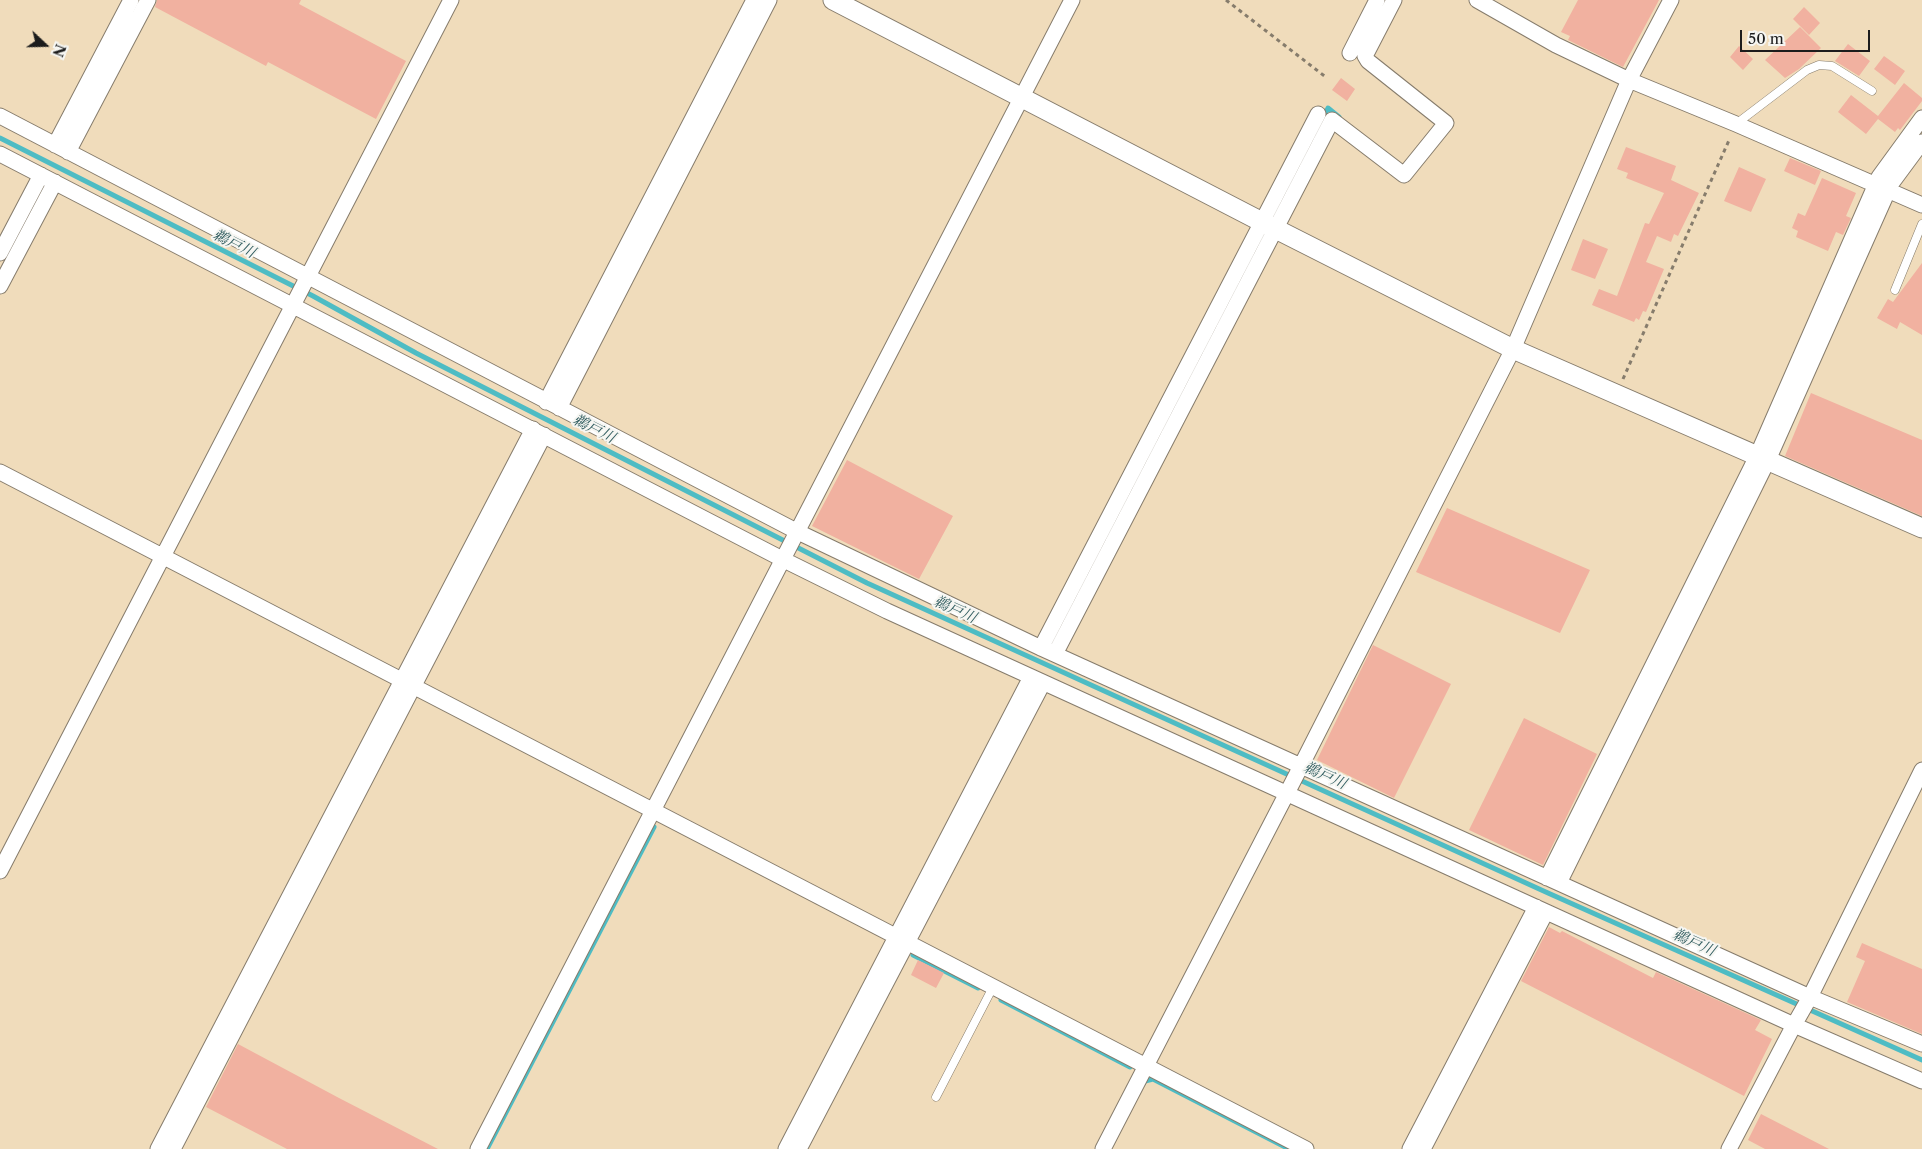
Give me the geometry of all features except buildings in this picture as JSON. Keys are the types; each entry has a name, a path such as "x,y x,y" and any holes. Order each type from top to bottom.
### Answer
{"street":[{"path":"62,149 131,0"},
{"path":"62,149 148,0"},
{"path":"0,872 5,849 164,556 451,0"},
{"path":"552,405 754,0"},
{"path":"552,405 769,0"},
{"path":"834,0 1268,225 1513,349 1922,528"},
{"path":"478,1149 1072,0"},
{"path":"1350,53 1377,0"},
{"path":"1041,648 1268,225 1332,120 1404,175 1446,123 1368,61 1365,56 1394,0"},
{"path":"1477,0 1556,45 1629,80 1736,124 1922,205"},
{"path":"1104,1149 1300,769 1513,349 1629,80 1671,0"},
{"path":"1055,654 1268,225 1318,114"},
{"path":"0,116 306,280 552,405 796,534 1300,769 1553,880 1809,999 1922,1044"},
{"path":"1882,188 1879,177 1922,118"},
{"path":"1553,880 1762,458 1882,188 1922,142"},
{"path":"0,154 294,302 538,432 887,611 1037,680 1288,791 1541,910 1796,1022 1922,1081"},
{"path":"0,253 41,175"},
{"path":"0,286 55,182"},
{"path":"173,1149 408,683 538,432"},
{"path":"0,472 1306,1149"},
{"path":"786,1149 902,939 1037,680"},
{"path":"158,1149 408,683"},
{"path":"1728,1149 1809,999 1922,770"},
{"path":"1410,1149 1541,910"},
{"path":"1423,1149 1541,910"},
{"path":"799,1149 902,939"}],"lane":[{"path":"1736,124 1807,70 1819,65 1832,66 1872,91"},
{"path":"1895,290 1922,224"},
{"path":"936,1097 994,986"}],"path":[{"path":"1226,0 1328,78"},
{"path":"1616,394 1736,124"}],"waterway":[{"path":"1323,118 1328,108 1339,117"},
{"name":"鵜戸川","path":"0,138 313,296 416,353 867,583 1548,893 1922,1060"},
{"path":"487,1149 654,827"},
{"path":"913,955 978,988"},
{"path":"1001,1000 1130,1067"},
{"path":"1143,1084 1145,1081 1153,1079 1289,1149"}]}
